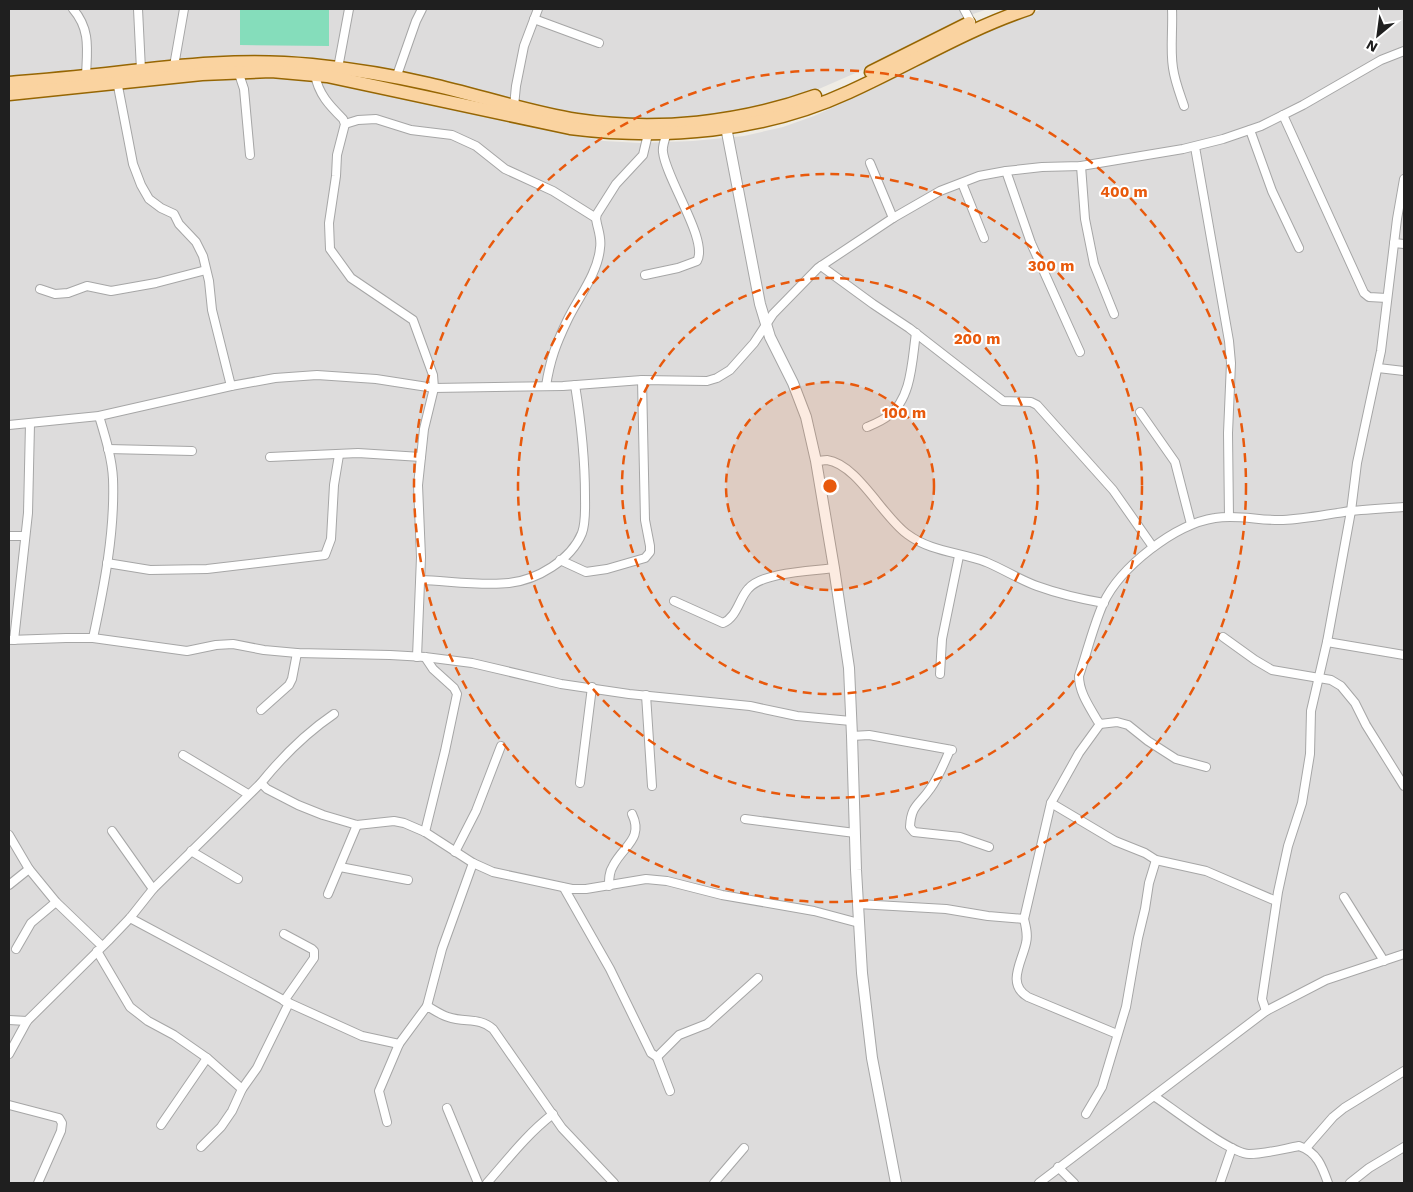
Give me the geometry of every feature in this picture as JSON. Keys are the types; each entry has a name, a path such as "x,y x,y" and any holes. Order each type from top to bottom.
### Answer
{"main road":[{"path":"9,83 174,66 252,62 296,63 338,68 429,84 575,120 625,125 686,123 722,120 766,111 802,100 840,86 971,22 1004,9"},
{"path":"9,94 117,81 238,71 271,71 315,74 378,86 570,128 604,132 667,133 726,127 766,120 802,110 847,93 968,32 1028,9"}],"street":[{"path":"73,9 83,23 86,33 86,76"},
{"path":"138,9 141,70"},
{"path":"174,66 184,9"},
{"path":"338,68 349,9"},
{"path":"396,78 422,9"},
{"path":"514,106 524,46 538,9"},
{"path":"964,9 971,22"},
{"path":"1172,9 1171,46 1173,68 1176,86 1184,106"},
{"path":"534,19 599,43"},
{"path":"9,425 99,416 231,386 274,378 317,375 376,379 434,388 575,385 642,380 707,380 717,378 730,370 767,326 773,314 821,266 893,218 940,191 979,176 1006,171 1042,167 1081,166 1195,147 1250,130 1283,115 1381,60 1404,51"},
{"path":"238,71 244,89 250,155"},
{"path":"315,74 318,88 323,98 345,124 337,155 329,222 330,249 351,278 413,320 431,370 434,388 424,429 418,485 421,657 454,688 457,694 446,751 425,832"},
{"path":"117,81 133,164 141,185 149,199 161,208 174,214 179,224 196,242 203,256 212,310 231,386"},
{"path":"1283,115 1364,293 1369,297 1387,298"},
{"path":"345,124 358,120 376,119 411,130 452,135 476,146 505,169 553,191 596,218"},
{"path":"726,127 760,304 770,337 793,383 806,418 816,461 834,568 848,668 862,973 872,1058 896,1183"},
{"path":"1250,130 1272,191 1299,248"},
{"path":"645,275 678,268 697,261 700,256 697,237 668,171 662,150 667,133"},
{"path":"546,386 552,355 567,321 588,284 599,255 600,237 596,218 601,206 616,184 643,155 648,134"},
{"path":"1195,147 1229,340 1229,517"},
{"path":"870,163 893,218"},
{"path":"1081,166 1085,219 1094,264 1114,314"},
{"path":"1006,171 1031,243 1080,352"},
{"path":"1266,1011 1262,999 1276,901 1288,846 1302,803 1310,754 1311,711 1327,642 1351,511 1357,464 1378,368 1404,179"},
{"path":"962,182 984,238"},
{"path":"1394,242 1404,244"},
{"path":"821,266 872,304 916,333 989,392 1003,401 1031,402 1037,405 1113,490 1153,547"},
{"path":"40,288 55,294 68,293 87,286 111,291 148,285 206,270"},
{"path":"867,427 889,416 901,403 908,382 916,333"},
{"path":"1378,368 1404,371"},
{"path":"560,560 586,572 607,569 645,558 650,552 645,520 642,380"},
{"path":"421,580 510,583 536,576 569,553 578,542 583,532 585,520 585,469 582,426 575,385"},
{"path":"1140,412 1175,462 1191,524"},
{"path":"93,638 107,563 112,518 113,478 108,449 99,416"},
{"path":"30,424 29,504 11,640 93,638 187,651 216,645 233,644 264,650 297,653 390,654 472,663 561,684 750,706 798,716 851,721"},
{"path":"108,449 192,452"},
{"path":"270,457 358,453 421,458"},
{"path":"107,563 150,570 207,569 326,554 331,539 334,484 339,454"},
{"path":"816,461 828,460 840,465 853,475 893,522 906,534 922,544 959,556 987,562 1012,576 1058,594 1104,603"},
{"path":"1100,724 1082,694 1079,676 1104,603 1118,581 1153,547 1191,524 1214,518 1283,520 1351,511 1404,507"},
{"path":"9,536 25,536"},
{"path":"940,674 942,639 959,556"},
{"path":"674,601 723,623 729,620 747,590 753,584 765,578 834,568"},
{"path":"1222,637 1272,670 1331,680 1341,686 1348,693 1404,786"},
{"path":"1327,642 1404,654"},
{"path":"261,710 289,684 292,679 297,653"},
{"path":"580,784 592,687"},
{"path":"646,695 652,786"},
{"path":"9,1054 27,1021 130,918 153,889 261,783 304,737 334,714"},
{"path":"1117,1034 1028,997 1019,990 1016,980 1026,942 1027,932 1024,919 1051,803 1079,753 1100,724 1117,722 1128,725 1176,759 1206,767"},
{"path":"852,736 869,735 951,750 930,790 913,810 910,826 914,832 960,837 989,847"},
{"path":"455,852 476,811 501,746"},
{"path":"183,755 248,794"},
{"path":"261,783 267,789 298,805 358,825 394,821 404,823 425,832 473,863 493,872 564,888 586,889 646,879 667,881 722,895 814,911 859,923"},
{"path":"1051,803 1114,841 1145,853 1156,860 1206,872 1276,901"},
{"path":"609,886 613,865 636,833 636,822 632,814"},
{"path":"745,819 855,833"},
{"path":"328,894 358,825"},
{"path":"112,831 153,889"},
{"path":"9,835 29,869 56,902 78,921 100,948 130,1007 148,1021 174,1035 207,1058 242,1089"},
{"path":"191,851 238,879"},
{"path":"1086,1114 1102,1087 1126,1007 1149,883 1156,860"},
{"path":"387,1122 379,1091 399,1044 427,1006 442,949 473,863"},
{"path":"340,867 408,880"},
{"path":"9,885 29,869"},
{"path":"564,888 610,969 651,1053 657,1057 670,1091"},
{"path":"1344,897 1384,961"},
{"path":"16,949 31,923 56,902"},
{"path":"858,904 946,909 988,916 1024,919"},
{"path":"130,918 287,1002 362,1036 399,1044"},
{"path":"201,1147 222,1127 232,1111 242,1089 257,1068 287,1002 314,958 315,953 312,949 284,934"},
{"path":"1039,1183 1266,1011 1326,980 1404,954"},
{"path":"657,1057 679,1035 707,1024 758,978"},
{"path":"427,1006 447,1017 485,1022 493,1029 562,1128 614,1183"},
{"path":"9,1020 27,1021"},
{"path":"161,1125 207,1058"},
{"path":"1306,1148 1344,1108 1404,1071"},
{"path":"1154,1096 1240,1153 1249,1154 1299,1146 1306,1148 1315,1155 1322,1166 1328,1183"},
{"path":"9,1105 59,1118 62,1123 61,1131 38,1183"},
{"path":"447,1108 478,1183"},
{"path":"487,1183 533,1130 553,1114"},
{"path":"714,1183 744,1148"},
{"path":"1220,1183 1232,1148"},
{"path":"1350,1183 1369,1168 1404,1148"},
{"path":"1058,1167 1074,1183"}],"shaded area":[{"path":"9,9 988,9 973,14 867,68 805,95 750,111 648,121 572,115 361,64 298,56 199,58 9,79"},
{"path":"1043,9 1404,9 1404,1183 9,1183 9,100 184,80 270,77 333,83 604,141 640,143 693,141 744,136 783,127 814,116 873,89 1005,22"}],"green space":[{"path":"240,9 329,9 329,46 240,45"}]}
